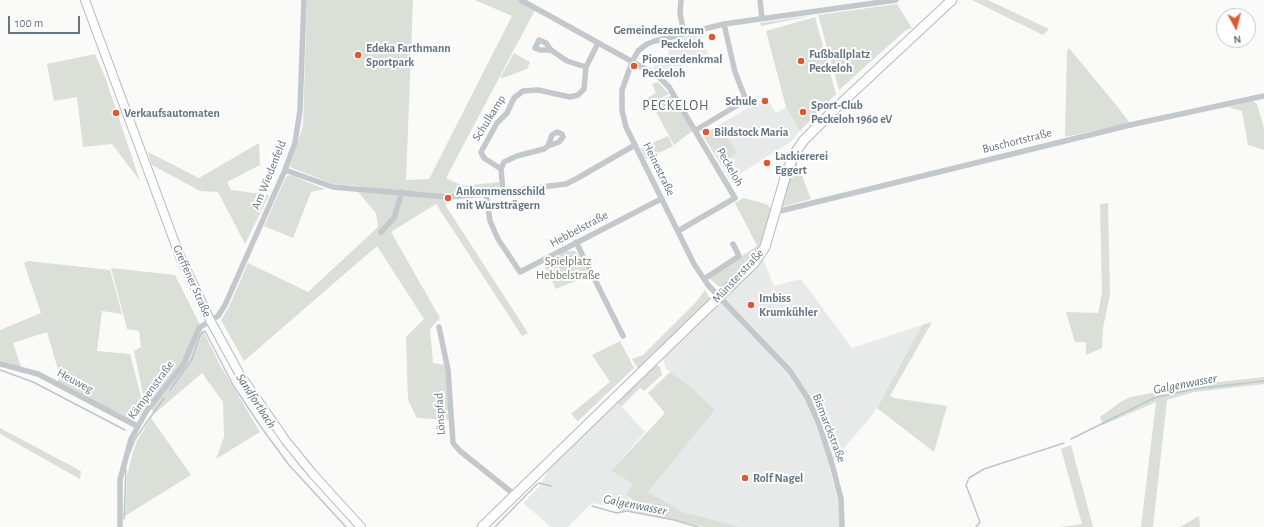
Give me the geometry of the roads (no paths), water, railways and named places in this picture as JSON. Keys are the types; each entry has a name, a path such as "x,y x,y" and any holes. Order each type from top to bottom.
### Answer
{"main road":[{"name":"Greffener Straße","path":"85,0 179,254 210,320 239,373 286,441 312,473 361,527"},
{"name":"Münsterstraße","path":"482,527 720,297 762,253 767,242 791,160 804,140 949,1"}],"street":[{"name":"Am Wiedenfeld","path":"210,320 218,316 225,305 285,170 295,143 299,116 304,0"},
{"name":"Peckeloh","path":"521,0 658,76 669,87 696,130 735,198 678,231"},
{"path":"681,0 680,13 684,34"},
{"path":"760,0 762,18"},
{"name":"Heinestraße","path":"720,297 704,279 694,264 623,119 621,101 625,77 638,51 647,44 724,24 865,2 896,0"},
{"path":"696,130 746,100 735,72 724,24"},
{"name":"Schulkamp","path":"500,169 484,158 481,152 497,123 507,113 514,98 523,91 538,90 570,97 578,95 584,89 586,67 598,43"},
{"path":"551,50 567,61 586,67"},
{"name":"Buschortstraße","path":"776,210 780,211 1107,130 1264,96"},
{"path":"285,170 333,187 447,197 486,194 566,184 635,144"},
{"path":"503,192 500,169 504,162 548,146"},
{"path":"380,232 394,218 402,192"},
{"name":"Hebbelstraße","path":"486,194 490,221 498,238 520,272 661,199"},
{"path":"576,242 623,336"},
{"path":"704,279 739,256 733,244"},
{"name":"Bismarckstraße","path":"720,297 790,371 807,397 819,424 832,464 841,499 842,527"},
{"name":"Kämpenstraße","path":"120,527 120,480 126,455 137,426 183,364 199,328 210,320"},
{"name":"Lönspfad","path":"439,327 448,370 454,443 460,451 515,495"},
{"name":"Heuweg","path":"0,364 38,374 137,426"}],"waterway":[{"name":"Sandfortbach","path":"170,390 192,359 200,335 205,331 233,385 261,427 289,465 346,527"},
{"name":"Sandfortbach","path":"0,370 33,382 125,430"},
{"name":"Galgenwasser","path":"1071,439 1154,398 1193,389 1264,381"},
{"name":"Sandfortbach","path":"130,452 135,439 164,398"},
{"name":"Galgenwasser","path":"976,527 980,522 966,485 969,478 984,469 1064,443"},
{"path":"124,519 126,469"},
{"name":"Galgenwasser","path":"495,527 536,485 539,483 551,486"},
{"name":"Galgenwasser","path":"592,506 617,513 627,511 674,520 698,527"}],"place":[{"name":"Gemeindezentrum Peckeloh","path":"712,37"},
{"name":"Edeka Farthmann Sportpark","path":"358,55"},
{"name":"Fußballplatz Peckeloh","path":"801,61"},
{"name":"Pioneerdenkmal Peckeloh","path":"634,66"},
{"name":"Schule","path":"765,101"},
{"name":"Sport-Club Peckeloh 1960 eV","path":"803,112"},
{"name":"Verkaufsautomaten","path":"116,113"},
{"name":"Bildstock Maria","path":"706,132"},
{"name":"Lackiererei Eggert","path":"767,163"},
{"name":"Ankommensschild mit Wurstträgern","path":"448,198"},
{"name":"Imbiss Krumkühler","path":"751,305"},
{"name":"Rolf Nagel","path":"745,478"}],"district":[{"name":"PECKELOH","path":"676,106"}],"park label":[{"name":"Spielplatz Hebbelstraße","path":"568,268"}]}
